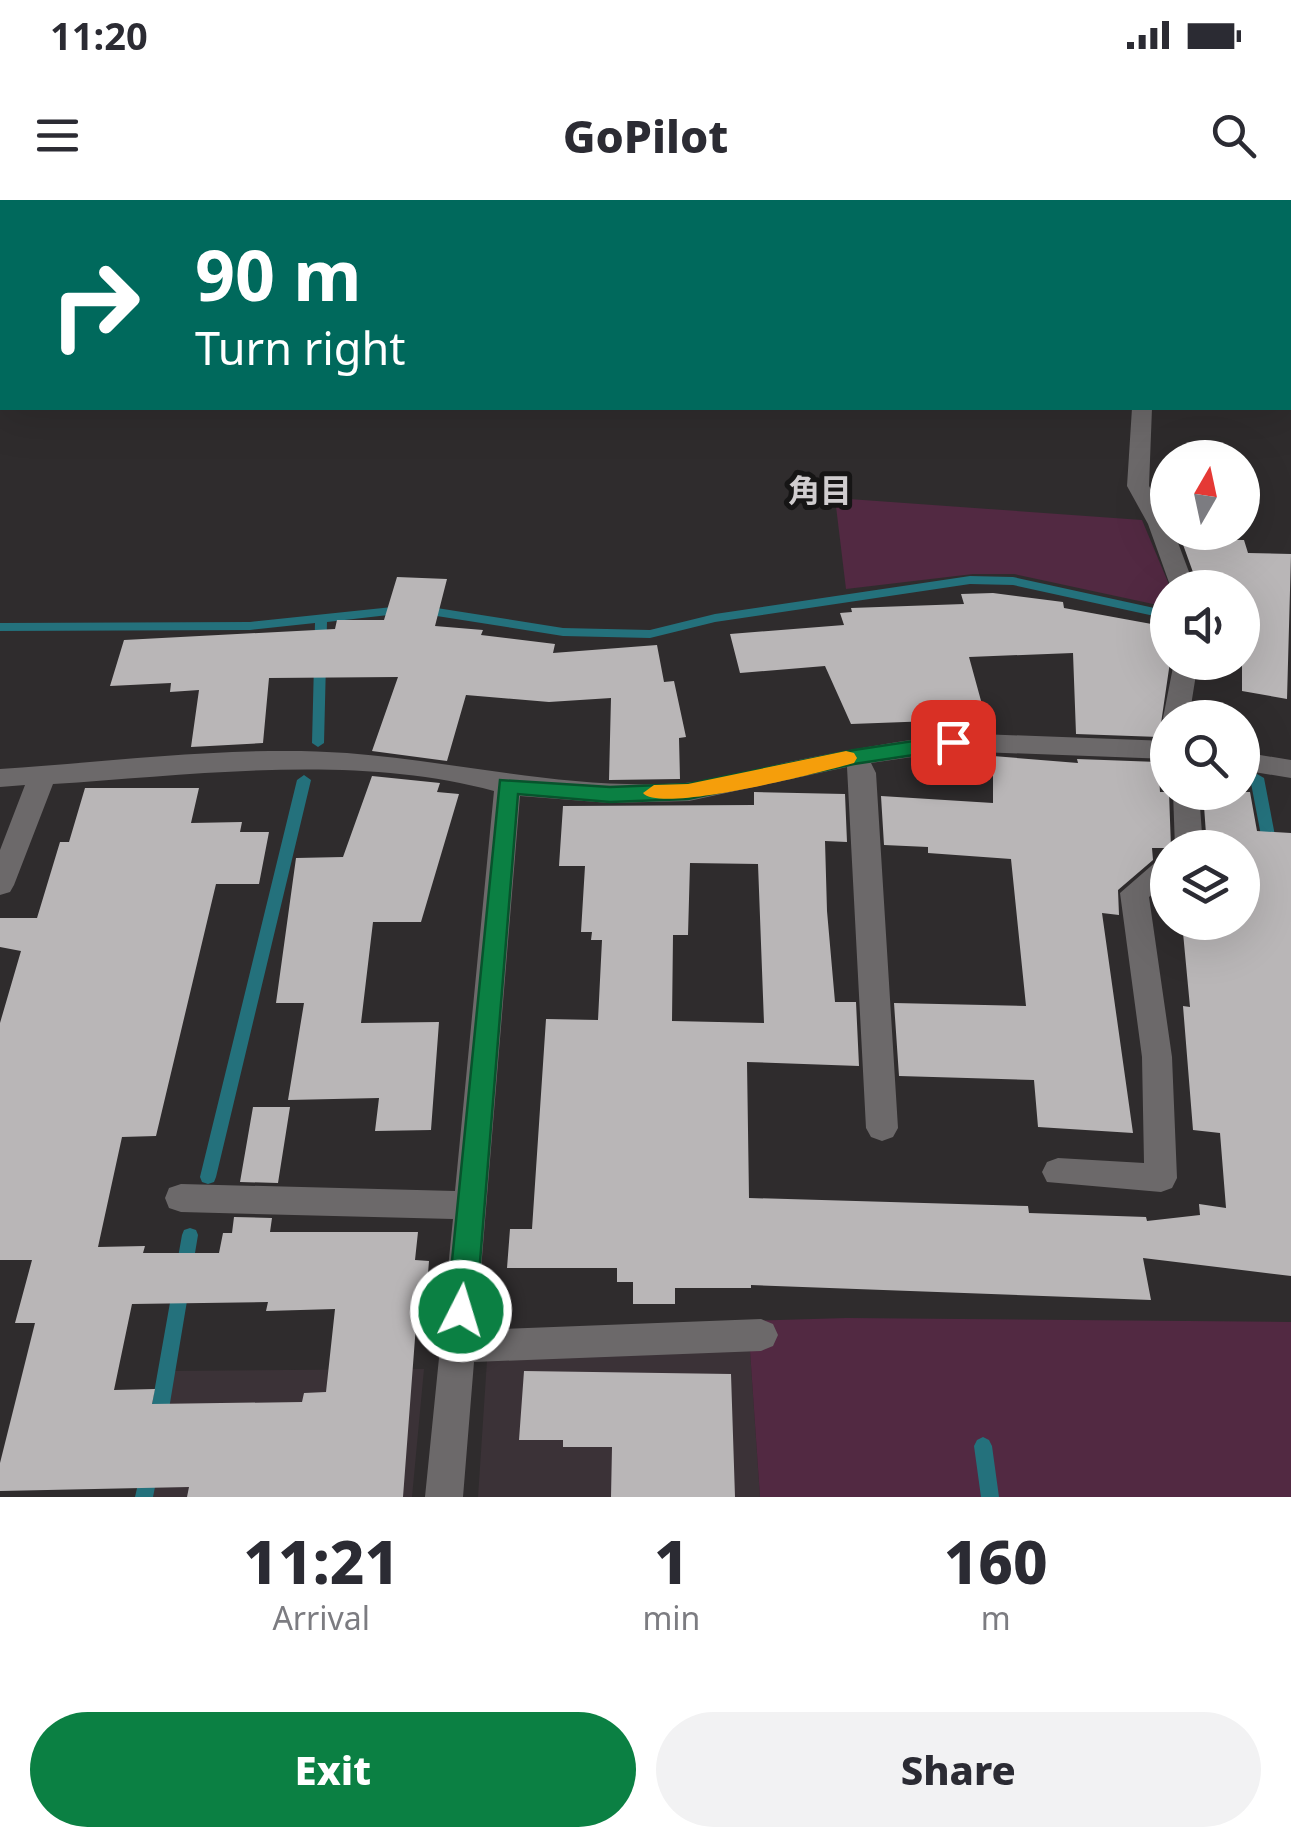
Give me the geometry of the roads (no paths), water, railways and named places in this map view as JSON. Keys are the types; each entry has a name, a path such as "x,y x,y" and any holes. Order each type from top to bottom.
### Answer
{"street":[{"path":"1142,410 1138,486 1159,524 1176,570"},
{"path":"0,778 288,760 471,776 508,786 610,794 688,792 854,757 953,742 1150,749"},
{"path":"854,757 863,773 882,1128"},
{"path":"1260,764 1291,769"},
{"path":"0,885 42,777"},
{"path":"444,1497 508,786"},
{"path":"1058,1172 1162,1178 1158,1057 1134,893 1150,881"},
{"path":"182,1198 470,1205"},
{"path":"458,1347 761,1335"}],"waterway":[{"path":"424,610 563,632 650,634 715,618 970,580 1013,581 1150,611"},
{"path":"321,619 402,610"},
{"path":"0,627 250,626 321,619"},
{"path":"318,743 321,619"},
{"path":"208,1177 304,780"},
{"path":"1260,794 1270,846"},
{"path":"158,1421 190,1235"},
{"path":"983,1446 990,1497"},
{"path":"144,1497 149,1472"}],"district":[{"name":"角目","path":"820,491"}]}
